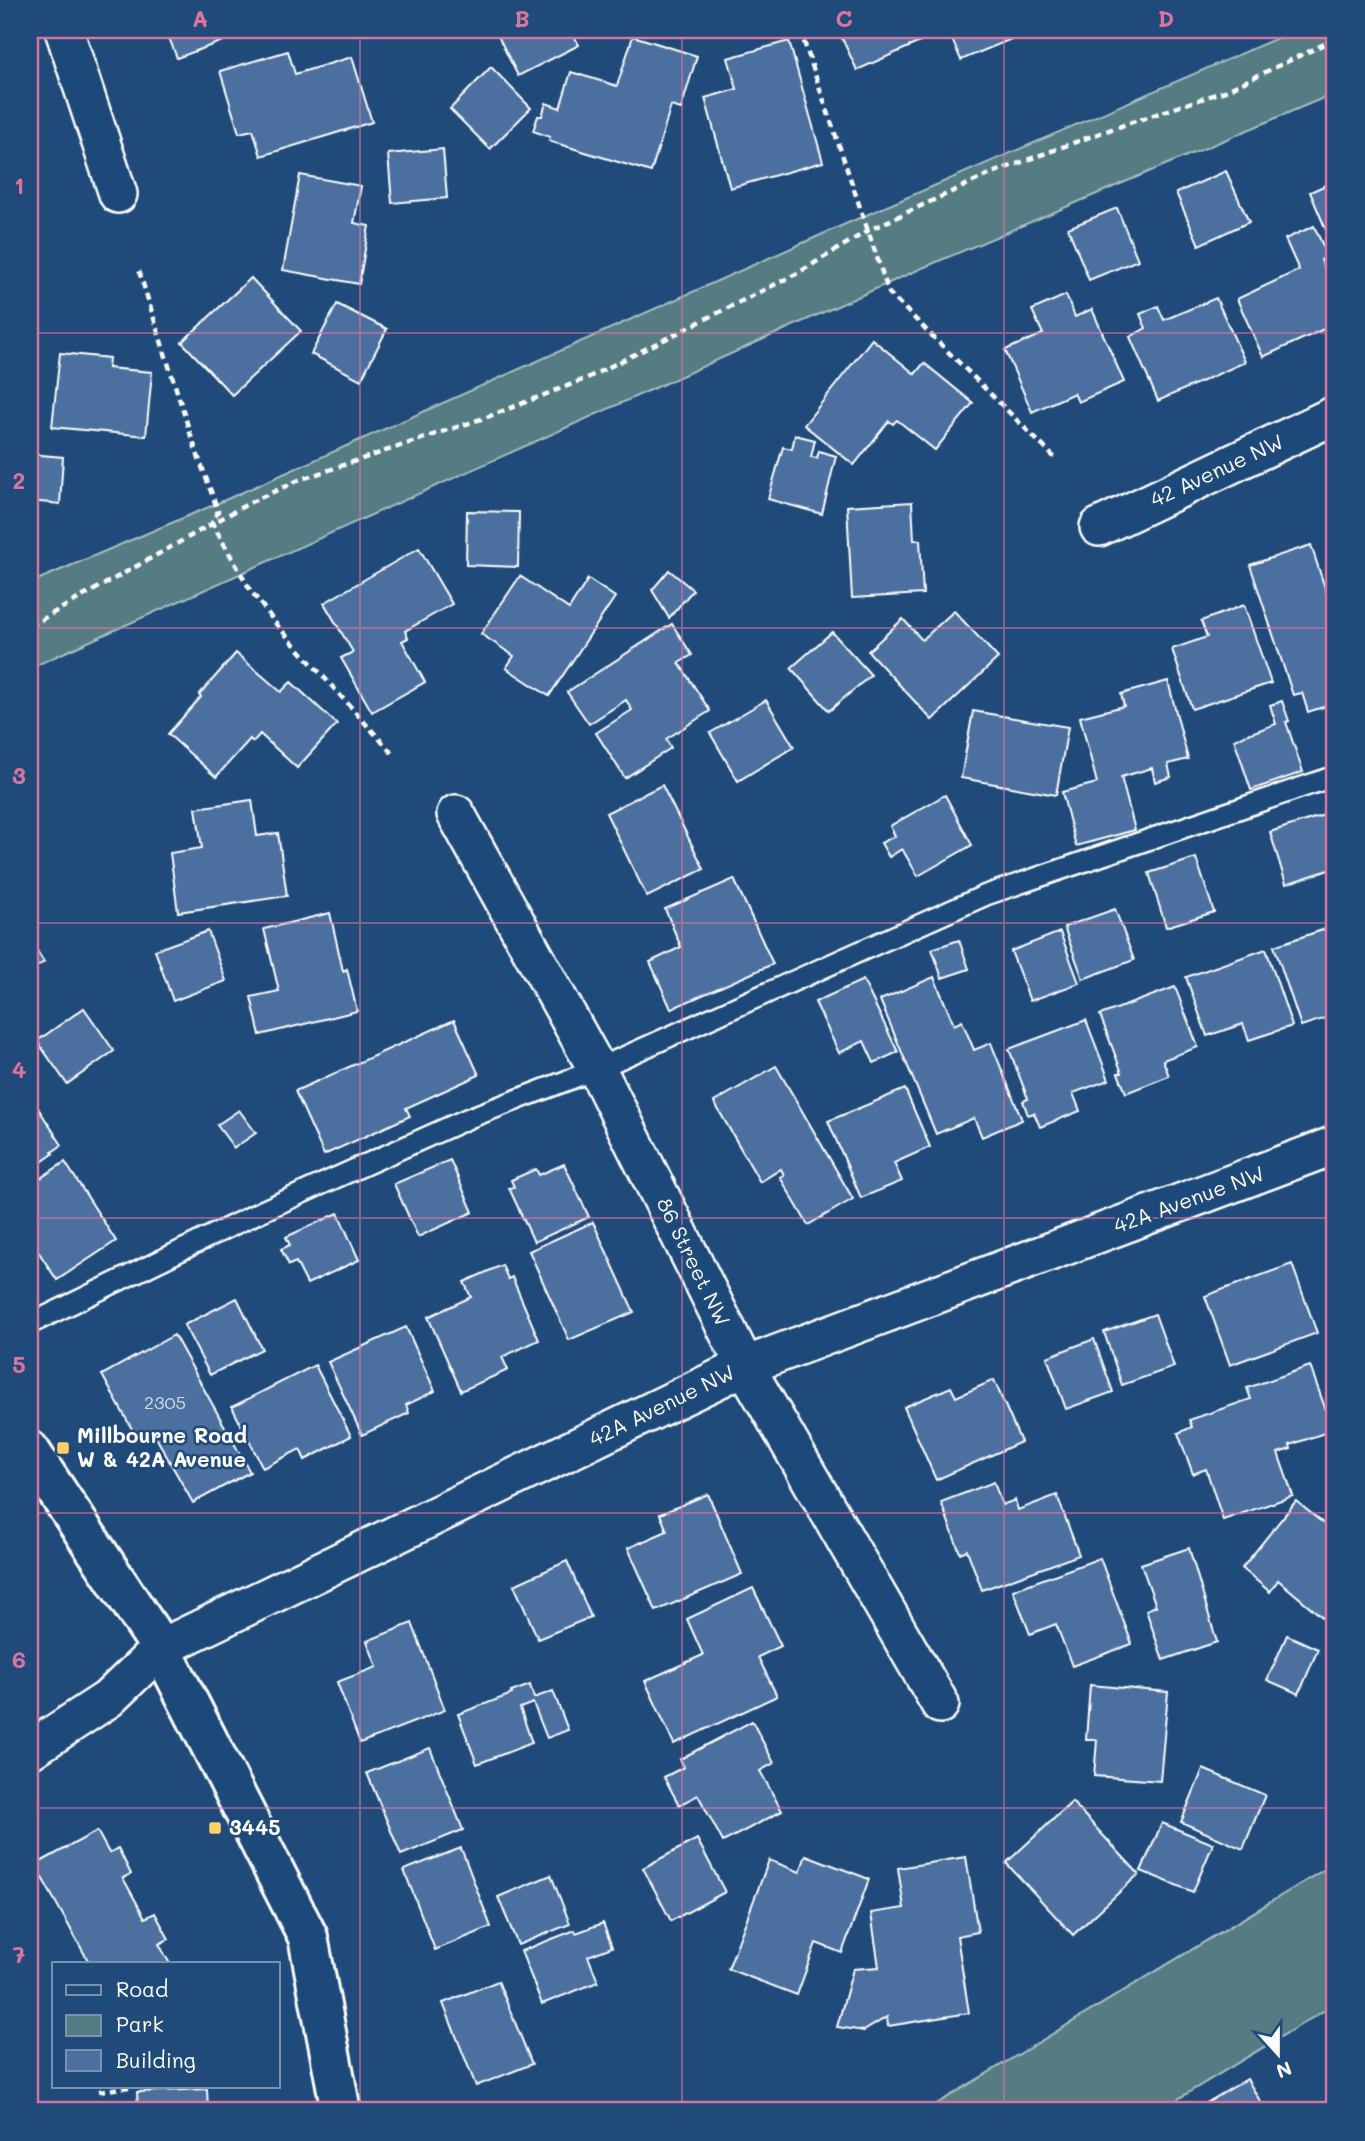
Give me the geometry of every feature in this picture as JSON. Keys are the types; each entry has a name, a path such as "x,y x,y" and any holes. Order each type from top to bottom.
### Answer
{"street":[{"path":"64,30 118,194"},
{"name":"42 Avenue NW","path":"1099,527 1335,415"},
{"name":"86 Street NW","path":"456,814 597,1069 745,1366 940,1704"},
{"name":"42A Avenue NW","path":"30,1750 108,1699 161,1648 745,1366 1335,1145"},
{"path":"30,1451 161,1648 308,1937 341,2111"}],"lane":[{"path":"30,1324 262,1211 445,1129 597,1069 985,895 1335,776"}],"path":[{"path":"800,30 889,293 1055,458"},
{"path":"30,626 212,523 299,480 490,416 585,379 797,273 869,230 992,173 1225,91 1335,39"},
{"path":"139,271 192,439 218,510 212,523"},
{"path":"212,523 251,591 276,624 393,754"},
{"path":"99,2091 122,2088"}],"green space":[{"path":"1296,30 1335,30 1335,93 920,269 30,668 30,583 216,504 850,222"},
{"path":"1335,1863 1335,2004 1158,2111 925,2111"}],"building":[{"path":"166,30 244,30 245,33 177,58"},
{"path":"495,30 571,30 579,45 518,76"},
{"path":"838,30 936,30 938,34 857,70"},
{"path":"948,30 1024,30 1026,33 961,60"},
{"path":"633,36 697,56 681,109 671,106 651,172 549,141 550,137 533,131 546,103 560,108 571,72 617,86"},
{"path":"789,41 823,162 730,188 705,98 737,89 728,58"},
{"path":"288,51 295,74 352,57 372,122 261,156 253,130 239,133 220,71"},
{"path":"491,67 531,108 490,149 450,109"},
{"path":"443,149 447,198 392,203 388,154"},
{"path":"1226,171 1249,222 1199,245 1176,193"},
{"path":"300,175 361,186 354,223 369,226 359,284 283,270"},
{"path":"1335,181 1335,251 1310,192"},
{"path":"1117,208 1138,260 1089,280 1068,228"},
{"path":"1314,226 1328,257 1321,260 1335,290 1335,324 1263,357 1237,299 1299,270 1285,239"},
{"path":"251,278 301,331 232,395 182,342"},
{"path":"1066,295 1075,317 1092,309 1124,382 1078,402 1074,393 1032,412 1005,350 1043,334 1032,310"},
{"path":"1216,298 1245,362 1158,401 1130,337 1146,328 1140,314 1158,306 1164,320"},
{"path":"337,304 387,329 361,380 311,354"},
{"path":"872,339 915,374 924,363 973,403 935,450 897,420 893,424 889,421 854,465 804,425"},
{"path":"60,353 109,358 108,368 152,372 146,436 52,427"},
{"path":"795,435 815,440 811,457 817,458 819,451 836,456 822,514 768,499 783,447 792,449"},
{"path":"30,454 63,457 60,504 30,501"},
{"path":"912,502 914,540 920,540 923,594 852,598 847,506"},
{"path":"467,511 519,512 518,567 466,565"},
{"path":"1311,545 1335,619 1335,703 1308,712 1302,693 1293,695 1250,565"},
{"path":"419,548 452,604 405,631 408,638 402,641 425,682 372,712 341,658 353,652 324,603"},
{"path":"669,570 693,590 669,618 652,590"},
{"path":"520,576 569,609 588,579 615,597 549,696 506,668 514,656 481,634"},
{"path":"1244,605 1271,683 1192,709 1172,649 1207,637 1201,621"},
{"path":"954,611 998,658 932,720 868,651 903,619 922,640"},
{"path":"672,624 692,655 679,663 710,711 666,739 671,748 625,778 596,733 632,710 626,700 589,724 567,692"},
{"path":"832,632 871,675 829,711 791,668"},
{"path":"236,653 281,692 291,682 337,724 297,768 260,734 253,742 250,739 216,777 168,734"},
{"path":"1168,681 1188,759 1168,764 1171,777 1155,782 1152,768 1121,777 1135,830 1076,846 1062,792 1097,783 1080,717 1124,706 1121,694"},
{"path":"766,700 794,747 738,781 710,733"},
{"path":"1282,701 1289,721 1286,722 1303,772 1251,790 1234,739 1276,724 1270,705"},
{"path":"973,711 1068,727 1056,795 961,778"},
{"path":"662,785 704,869 647,897 606,813"},
{"path":"945,795 972,845 918,876 902,849 889,857 881,843 895,836 890,826"},
{"path":"252,800 257,836 278,833 287,896 178,912 170,853 202,848 196,808"},
{"path":"1324,815 1335,851 1335,868 1286,884 1270,832"},
{"path":"1196,858 1214,912 1166,927 1149,873"},
{"path":"734,879 773,964 671,1009 650,962 681,947 665,909"},
{"path":"1115,909 1134,960 1083,979 1064,927"},
{"path":"330,913 343,971 347,969 357,1011 260,1035 251,997 279,991 264,929"},
{"path":"1335,926 1335,1015 1301,1026 1274,946"},
{"path":"208,931 226,981 173,1001 155,950"},
{"path":"1060,932 1079,983 1030,1001 1011,951"},
{"path":"30,940 44,962 30,971"},
{"path":"959,940 969,969 942,978 932,949"},
{"path":"1266,949 1292,1026 1249,1040 1243,1024 1207,1036 1186,977"},
{"path":"934,977 954,1025 962,1021 974,1050 991,1043 1022,1120 982,1137 974,1118 936,1134 880,1000"},
{"path":"863,980 898,1052 874,1063 864,1041 839,1053 815,1002"},
{"path":"1175,987 1198,1047 1163,1060 1169,1076 1126,1093 1118,1073 1122,1073 1100,1015"},
{"path":"84,1008 114,1051 67,1084 37,1041"},
{"path":"454,1020 479,1075 406,1108 410,1116 324,1155 295,1091"},
{"path":"1086,1020 1109,1080 1073,1093 1080,1111 1040,1127 1034,1113 1028,1115 1023,1101 1028,1099 1009,1049"},
{"path":"776,1066 853,1199 808,1225 780,1177 784,1175 781,1169 760,1182 714,1102"},
{"path":"905,1089 930,1147 894,1163 902,1181 861,1198 828,1121"},
{"path":"36,1105 62,1145 30,1170 30,1109"},
{"path":"239,1110 256,1133 234,1148 217,1125"},
{"path":"450,1160 473,1212 418,1237 394,1184"},
{"path":"65,1162 116,1241 57,1280 30,1239 30,1185"},
{"path":"564,1164 589,1217 534,1242 509,1188 514,1187 511,1180 536,1169 539,1175"},
{"path":"338,1213 359,1260 307,1284 296,1262 289,1265 281,1249 290,1245 286,1237"},
{"path":"593,1222 634,1312 569,1340 529,1251"},
{"path":"1292,1264 1317,1333 1230,1365 1205,1296"},
{"path":"502,1265 508,1279 512,1277 539,1340 502,1357 508,1370 461,1391 428,1317 471,1297 464,1282"},
{"path":"237,1298 262,1349 210,1375 184,1325"},
{"path":"1155,1314 1174,1367 1122,1385 1104,1332"},
{"path":"406,1327 435,1391 406,1405 409,1413 362,1435 328,1362"},
{"path":"174,1335 250,1472 193,1503 153,1432 138,1440 102,1375"},
{"path":"1094,1339 1113,1392 1066,1409 1047,1357"},
{"path":"315,1365 351,1436 305,1460 300,1449 263,1468 232,1407"},
{"path":"1310,1366 1333,1430 1290,1445 1291,1449 1278,1453 1293,1496 1223,1520 1206,1469 1193,1474 1178,1433 1192,1427 1189,1420 1251,1399 1247,1388"},
{"path":"994,1380 1021,1442 936,1480 904,1407 951,1387 956,1397"},
{"path":"994,1482 1002,1505 1015,1500 1018,1510 1057,1495 1079,1555 982,1590 967,1550 960,1553 941,1502"},
{"path":"708,1494 742,1574 656,1611 628,1548 667,1531 660,1514"},
{"path":"1296,1501 1335,1533 1335,1611 1327,1621 1278,1580 1270,1592 1242,1568"},
{"path":"1189,1548 1217,1642 1163,1660 1146,1610 1156,1606 1141,1564"},
{"path":"1100,1558 1132,1644 1072,1666 1056,1624 1030,1634 1013,1590"},
{"path":"567,1561 591,1617 538,1639 514,1585"},
{"path":"753,1588 781,1646 758,1657 777,1696 674,1744 645,1681 703,1655 687,1619"},
{"path":"412,1623 445,1710 360,1743 337,1682 377,1667 367,1641"},
{"path":"1287,1635 1318,1649 1299,1694 1267,1680"},
{"path":"530,1685 534,1698 553,1691 568,1730 547,1738 533,1703 520,1708 532,1743 477,1764 458,1714"},
{"path":"1090,1685 1168,1692 1160,1781 1094,1776 1097,1740 1086,1740"},
{"path":"752,1721 774,1763 760,1771 782,1811 723,1842 698,1795 679,1805 664,1777 684,1767 680,1759"},
{"path":"430,1748 463,1830 401,1855 367,1773"},
{"path":"1203,1769 1265,1795 1243,1849 1181,1822"},
{"path":"1072,1802 1139,1874 1073,1935 1006,1863"},
{"path":"1162,1823 1213,1844 1193,1892 1141,1871"},
{"path":"97,1831 109,1853 118,1848 131,1874 123,1878 145,1918 155,1913 169,1939 159,1944 169,1962 89,1962 35,1865"},
{"path":"697,1839 725,1892 671,1921 643,1868"},
{"path":"461,1848 491,1927 435,1950 404,1870"},
{"path":"806,1855 869,1879 842,1953 816,1943 797,1995 728,1969 769,1860 800,1872"},
{"path":"966,1857 978,1932 957,1936 969,2013 888,2026 887,2017 864,2031 837,2027 853,1969 879,1967 871,1913 904,1908 898,1868"},
{"path":"551,1875 570,1924 518,1945 498,1897"},
{"path":"603,1923 612,1947 588,1956 598,1982 542,2004 521,1951 575,1930 576,1933"},
{"path":"498,1981 532,2064 476,2086 443,2003"},
{"path":"1247,2079 1266,2111 1202,2111 1200,2107"},
{"path":"207,2089 208,2109 219,2108 219,2111 138,2111 137,2092"},
{"path":"525,2101 530,2111 499,2111"}],"place":[{"name":"Millbourne Road W & 42A Avenue","path":"63,1448"},
{"name":"3445","path":"215,1828"}]}
